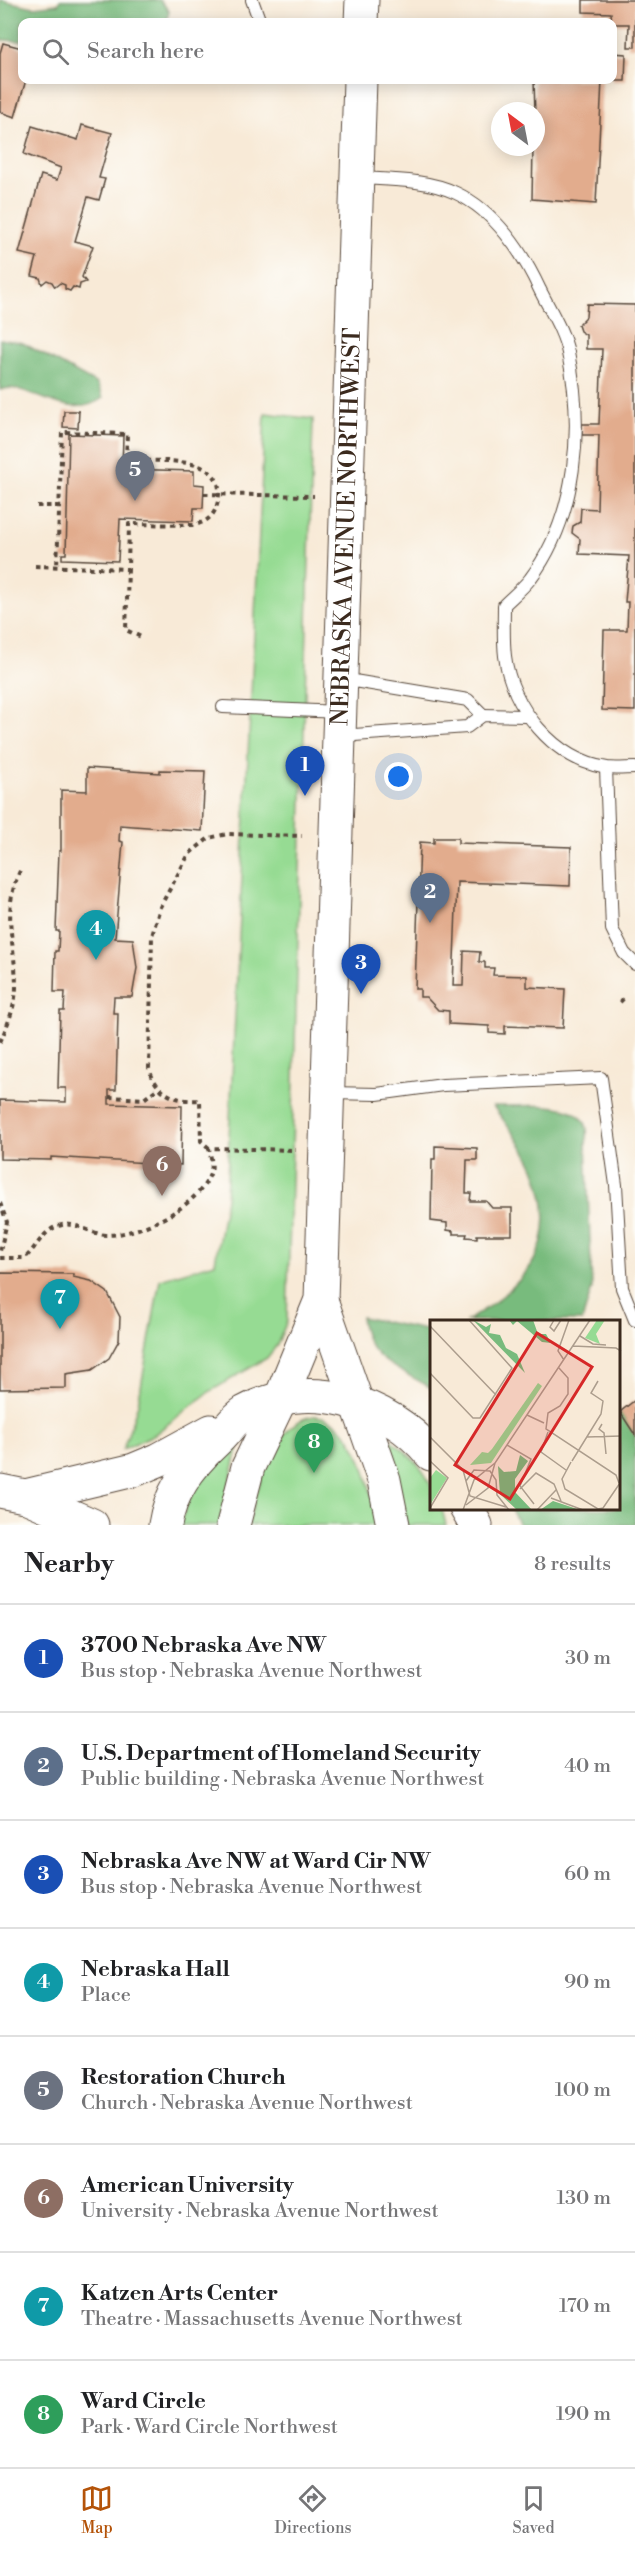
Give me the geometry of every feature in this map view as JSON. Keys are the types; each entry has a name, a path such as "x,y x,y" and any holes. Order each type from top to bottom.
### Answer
{"main road":[{"path":"361,18 362,0"},
{"name":"NEBRASKA AVENUE NORTHWEST","path":"356,84 357,178 321,1300 355,1403 384,1480 393,1525"},
{"name":"NEBRASKA AVENUE NORTHWEST","path":"233,1525 248,1467 280,1400 321,1300"},
{"path":"12,1493 111,1477 148,1465 244,1413 280,1400 322,1395 355,1403 399,1424 430,1453"},
{"path":"165,1525 174,1495 187,1472 244,1413"},
{"path":"12,1493 92,1525"},
{"path":"457,1510 460,1525"},
{"path":"467,1510 476,1525"}],"lane":[{"path":"252,0 259,18"},
{"path":"357,178 415,181 456,193 490,216 528,265 568,351 574,399 575,432 568,494 553,537 530,579 504,605 505,657 526,716 543,733 573,755 606,768 635,768"},
{"path":"341,679 468,700 483,715"},
{"path":"223,707 339,724 467,727 483,715 526,716"},
{"path":"606,768 612,929 624,953 635,964"},
{"path":"326,1093 377,1094 443,1085 601,1078 616,1185 622,1288 635,1320"}],"path":[{"path":"57,567 62,432 127,434 126,461 195,464 211,470 216,478 220,494 216,510 203,523 194,525 129,524 126,630 141,638"},
{"path":"204,494 314,496"},
{"path":"37,506 59,506"},
{"path":"35,566 128,569"},
{"path":"296,1150 209,1148 201,1141 200,1100 178,1100 167,1096 152,1078 148,1055 152,936 160,907 189,854 208,838 227,834 302,836"},
{"path":"0,1042 15,1000 7,906 11,885 21,869"},
{"path":"620,1002 626,996"},
{"path":"109,1097 144,1099 158,1088"},
{"path":"0,1258 25,1258 45,1233 64,1225 110,1235 127,1232 162,1220 201,1189 211,1171 209,1148"},
{"path":"0,1203 7,1222 0,1251"}],"green space":[{"path":"0,0 34,7 58,4 60,0 160,0 169,11 167,18 18,18 18,41 0,40"},
{"path":"0,339 23,343 97,384 103,398 89,405 75,407 22,390 11,388 0,390"},
{"path":"265,413 313,419 287,1321 277,1345 267,1358 209,1392 155,1434 123,1449 138,1404 160,1279 215,1263 226,1198"},
{"path":"539,1105 570,1110 581,1117 587,1128 592,1288 582,1320 468,1320 506,1293 521,1278 533,1262 541,1244 545,1224 544,1202 537,1176 518,1140 493,1106"},
{"path":"361,1317 430,1331 430,1387 386,1362 369,1344"},
{"path":"620,1412 635,1435 635,1525 519,1525 512,1510 620,1510"},
{"path":"315,1416 330,1420 342,1429 352,1443 367,1476 378,1525 248,1525 262,1477 277,1444 300,1420"},
{"path":"386,1437 399,1446 427,1477 430,1484 430,1510 442,1510 446,1525 406,1525"},
{"path":"235,1444 238,1449 219,1525 179,1525 197,1480"}],"building":[{"path":"583,0 635,0 635,47 628,47 629,24 617,24 617,18 611,18 611,13 583,12"},
{"path":"3,43 18,47 18,84 25,84 15,117 0,112 0,53"},
{"path":"617,53 626,54 625,81 617,81"},
{"path":"534,84 602,84 596,204 532,199 533,156 545,156 545,102 535,102"},
{"path":"82,125 112,133 99,178 105,179 99,200 88,197 75,241 93,246 82,277 86,282 80,284 79,289 73,287 70,291 60,283 55,287 47,280 42,284 40,278 32,276 37,257 19,253 41,175 57,180 61,168 24,154 32,126 78,140"},
{"path":"587,304 635,305 635,711 602,710 604,630 627,630 628,602 625,602 629,556 579,554 580,539 572,533 573,526 580,522 581,508 597,509 599,435 582,435 582,424 599,424 602,349 586,349 586,335 580,331 578,325 586,317"},
{"path":"64,411 79,411 78,428 63,427"},
{"path":"69,434 123,436 122,469 194,471 194,484 204,485 203,508 194,508 193,521 120,519 118,561 62,559 62,554 66,554"},
{"path":"87,768 160,773 160,770 205,771 202,831 120,825 119,841 123,842 115,938 133,939 137,968 132,997 114,997 113,1013 118,1013 116,1090 109,1090 109,1104 182,1106 181,1165 51,1157 51,1160 0,1159 0,1100 66,1102 66,1088 58,1088 60,1011 64,1011 65,992 54,992 55,951 58,951 59,931 56,931 59,851 61,851 61,790 87,791"},
{"path":"434,838 458,838 458,843 571,847 570,886 457,882 453,986 463,986 464,951 480,952 479,962 485,962 485,968 494,968 493,975 527,976 527,987 565,989 563,1028 505,1026 505,1034 489,1033 489,1026 449,1024 449,1011 438,1010 426,997 420,997 420,989 415,989 420,842 434,843"},
{"path":"435,1146 477,1148 477,1160 467,1160 466,1193 471,1193 470,1201 486,1201 492,1208 512,1208 512,1235 466,1237 467,1234 453,1234 453,1231 447,1230 447,1223 431,1221 432,1159 435,1159"},
{"path":"0,1273 73,1274 73,1277 91,1281 107,1292 120,1317 119,1340 109,1358 92,1370 66,1374 66,1388 0,1389"},
{"path":"635,1400 635,1435 620,1412"}],"place":[{"name":"Restoration Church","path":"135,501"},
{"name":"3700 Nebraska Ave NW","path":"305,796"},
{"name":"U.S. Department of Homeland Security","path":"430,923"},
{"name":"Nebraska Hall","path":"96,960"},
{"name":"Nebraska Ave NW at Ward Cir NW","path":"361,994"},
{"name":"American University","path":"162,1196"},
{"name":"Katzen Arts Center","path":"60,1329"},
{"name":"Ward Circle","path":"314,1473"}]}
